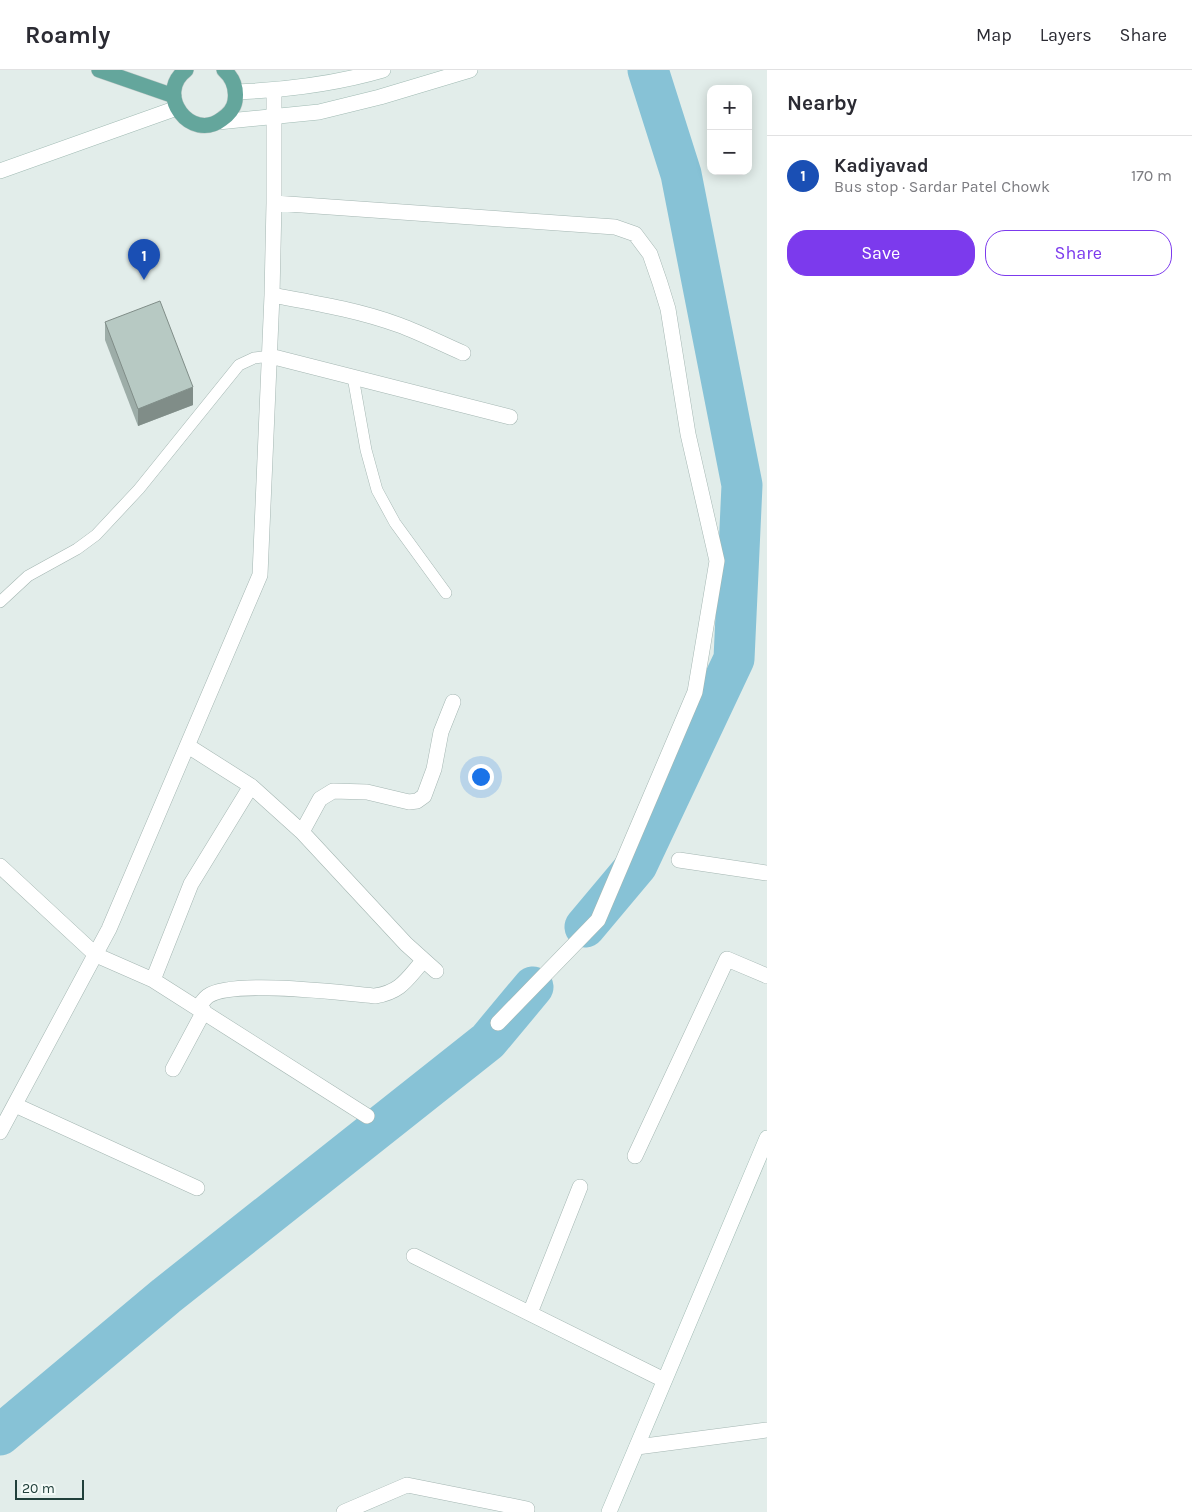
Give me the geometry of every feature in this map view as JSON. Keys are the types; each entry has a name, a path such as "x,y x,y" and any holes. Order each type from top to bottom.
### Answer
{"main road":[{"path":"99,70 175,90"},
{"path":"186,70 181,74 175,90 184,118 195,124 206,126 218,122 228,115 234,104 236,92 233,81 224,70"}],"street":[{"path":"218,122 274,118 319,112 380,97 470,70"},
{"path":"236,92 321,85 381,71"},
{"path":"0,171 175,90"},
{"path":"0,1132 109,929 260,575 272,295 274,90"},
{"path":"274,204 615,227 635,234 650,254 668,309 688,434 717,561 695,692 598,920 498,1023"},
{"path":"272,295 379,318 400,325 463,353"},
{"path":"270,356 510,417"},
{"path":"302,832 320,799 333,791 367,792 409,802 417,801 424,796 434,769 441,732 453,702"},
{"path":"188,746 252,786 302,832 423,961 436,972"},
{"path":"153,980 191,884 252,786"},
{"path":"679,860 767,873"},
{"path":"0,866 96,955 153,980 367,1116"},
{"path":"634,1156 727,959 767,976"},
{"path":"173,1069 209,995 241,988 286,988 375,996 389,994 400,988 423,961"},
{"path":"15,1105 197,1188"},
{"path":"609,1512 767,1138"},
{"path":"530,1313 580,1187"},
{"path":"414,1256 664,1380"},
{"path":"637,1447 767,1430"},
{"path":"344,1512 406,1485 527,1509 526,1512"}],"lane":[{"path":"0,602 28,576 77,549 96,535 139,489 239,365 254,358 270,356"},
{"path":"353,377 366,450 376,490 395,522 446,593"}],"building":[{"path":"160,301 193,387 138,409 105,322"}],"waterway":[{"path":"585,927 637,865 734,659 742,485 681,174 648,70"},
{"path":"0,1435 166,1296 488,1041 533,987"}],"place":[{"name":"Kadiyavad","path":"144,280"}]}
